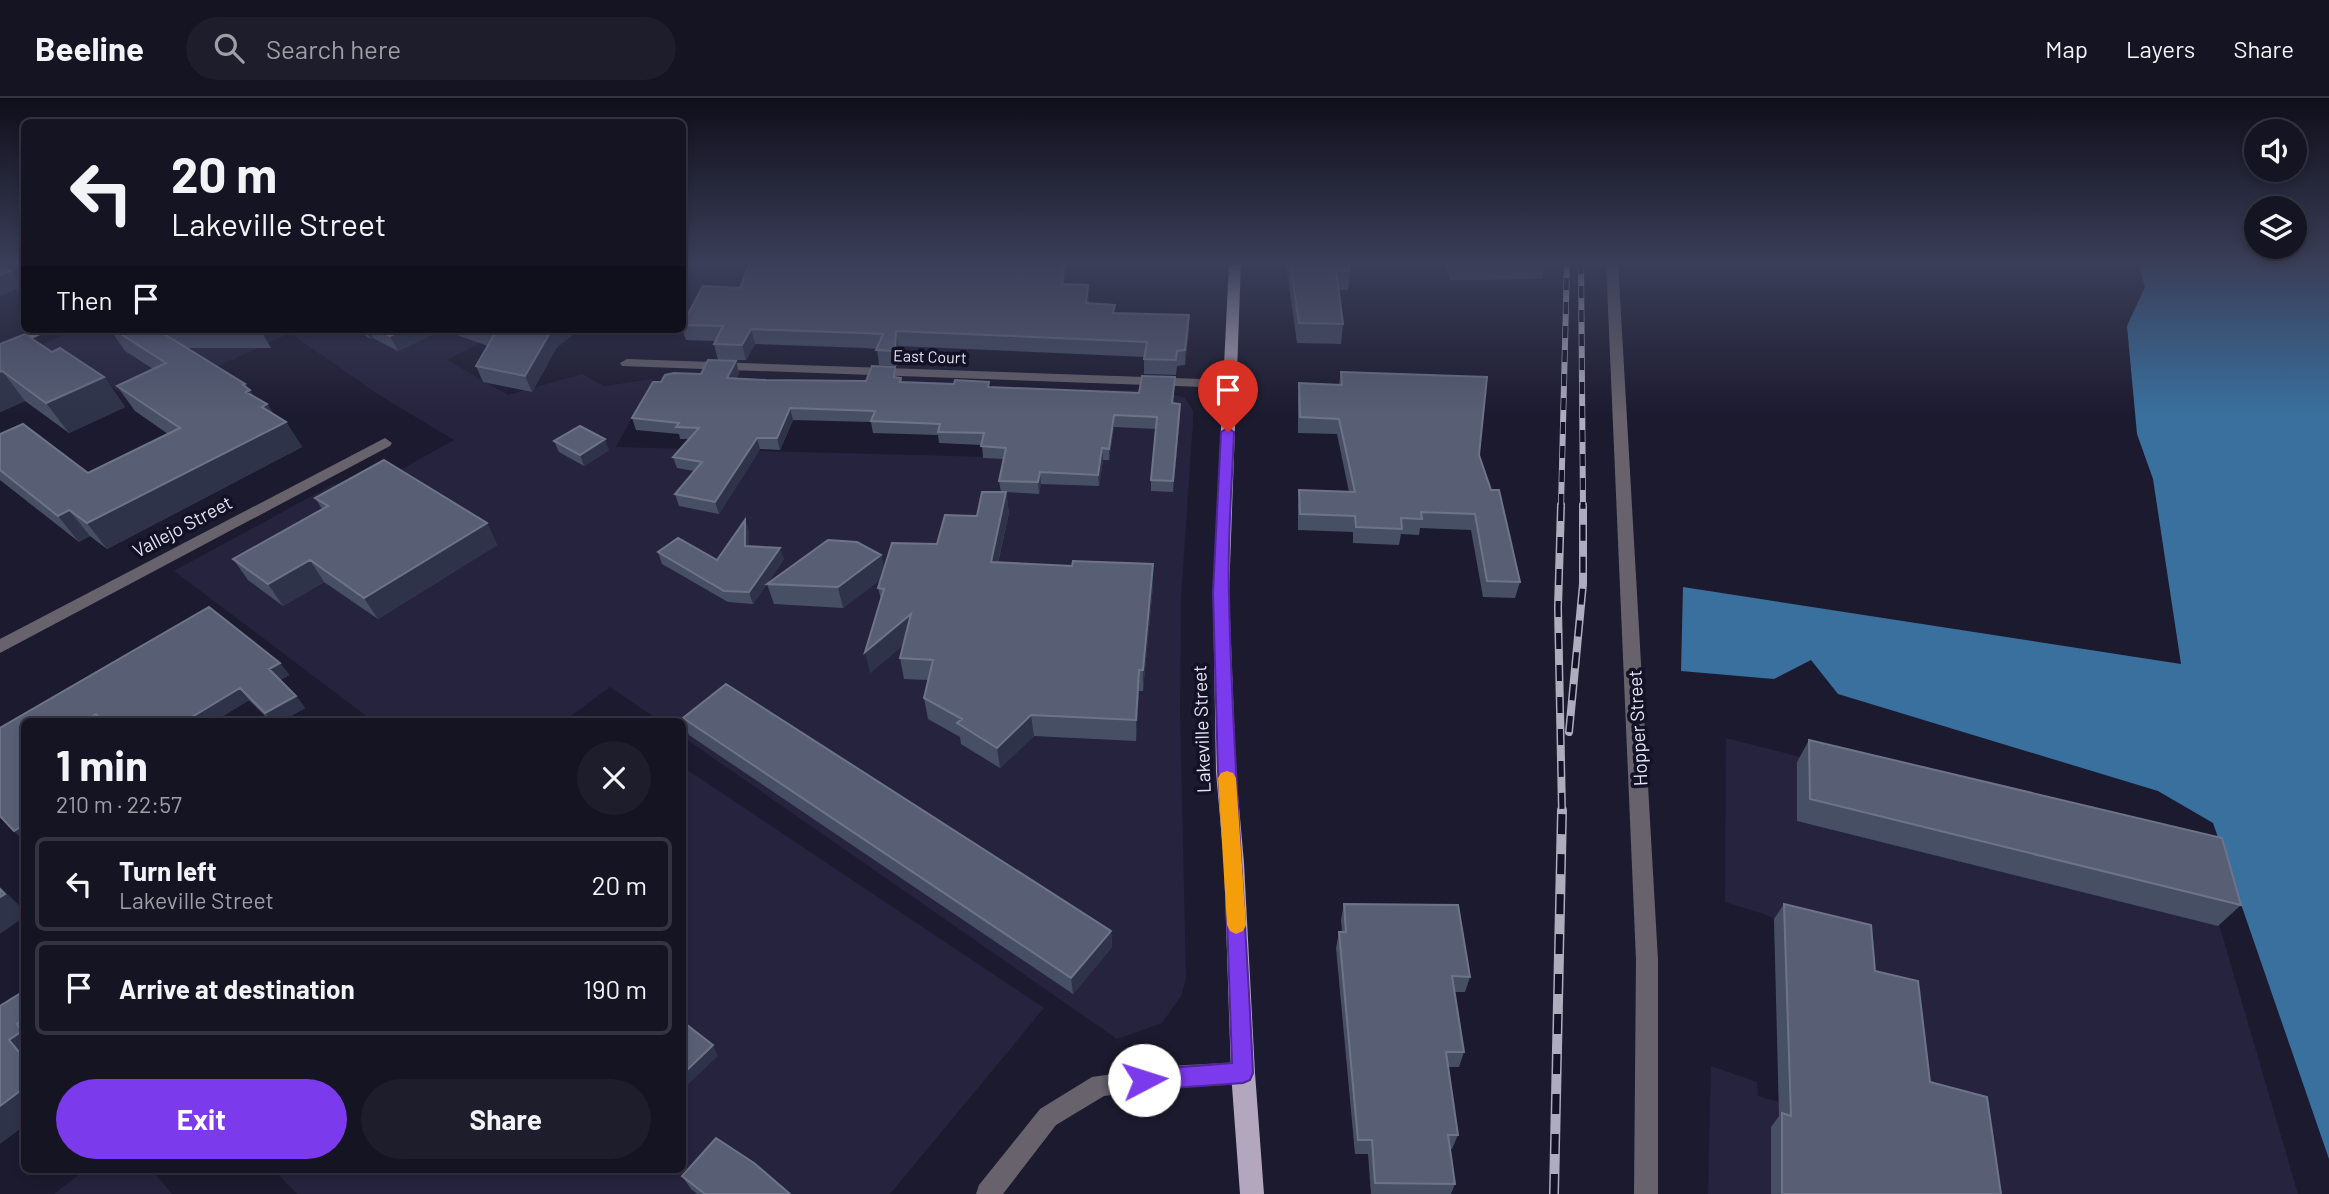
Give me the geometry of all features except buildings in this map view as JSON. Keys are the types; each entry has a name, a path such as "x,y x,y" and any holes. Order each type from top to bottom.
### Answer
{"main road":[{"name":"Lakeville Street","path":"1233,313 1221,593 1226,772 1234,863 1243,1073 1252,1194"},
{"path":"0,349 38,333"}],"street":[{"name":"Hopper Street","path":"1615,313 1647,960 1646,1194"},
{"name":"East Court","path":"627,363 1231,384"},
{"name":"Vallejo Street","path":"0,647 384,443"},
{"path":"988,1194 1048,1117 1100,1085 1167,1077 1243,1073"}],"shaded area":[{"path":"69,333 290,333 140,403 38,346"},
{"path":"290,333 498,333 447,360 508,395 582,374 604,386 653,379 616,447 1065,459 1079,389 1163,391 1185,398 1193,411 1181,598 1180,711 1186,979 1181,996 1162,1023 1117,1039 686,739 686,718 656,718 610,687 568,718 369,718 174,571 332,485 358,477 384,479 454,440 379,395"},
{"path":"1726,738 2200,859 2298,1194 1708,1194 1711,1066 1757,1082 1758,1096 1779,1102 1774,919 1725,902"},
{"path":"686,769 1044,1008 890,1194 297,1194 277,1173 686,1173"},
{"path":"81,1173 154,1173 172,1194 54,1194"}],"water":[{"path":"2133,313 2329,313 2329,1159 2213,823 2158,791 1838,694 1811,660 1774,679 1681,671 1683,587 2181,664 2153,479 2137,434 2127,326"}],"railway":[{"path":"1561,506 1566,313"},
{"path":"1581,313 1583,506"},
{"path":"1561,505 1558,608 1562,811"},
{"path":"1569,732 1583,584 1583,506"},
{"path":"1554,1194 1562,811"}],"slow traffic":[{"path":"1227,778 1236,925"}],"route":[{"path":"1144,1080 1243,1073 1234,863 1226,772 1221,593 1228,432"}]}
